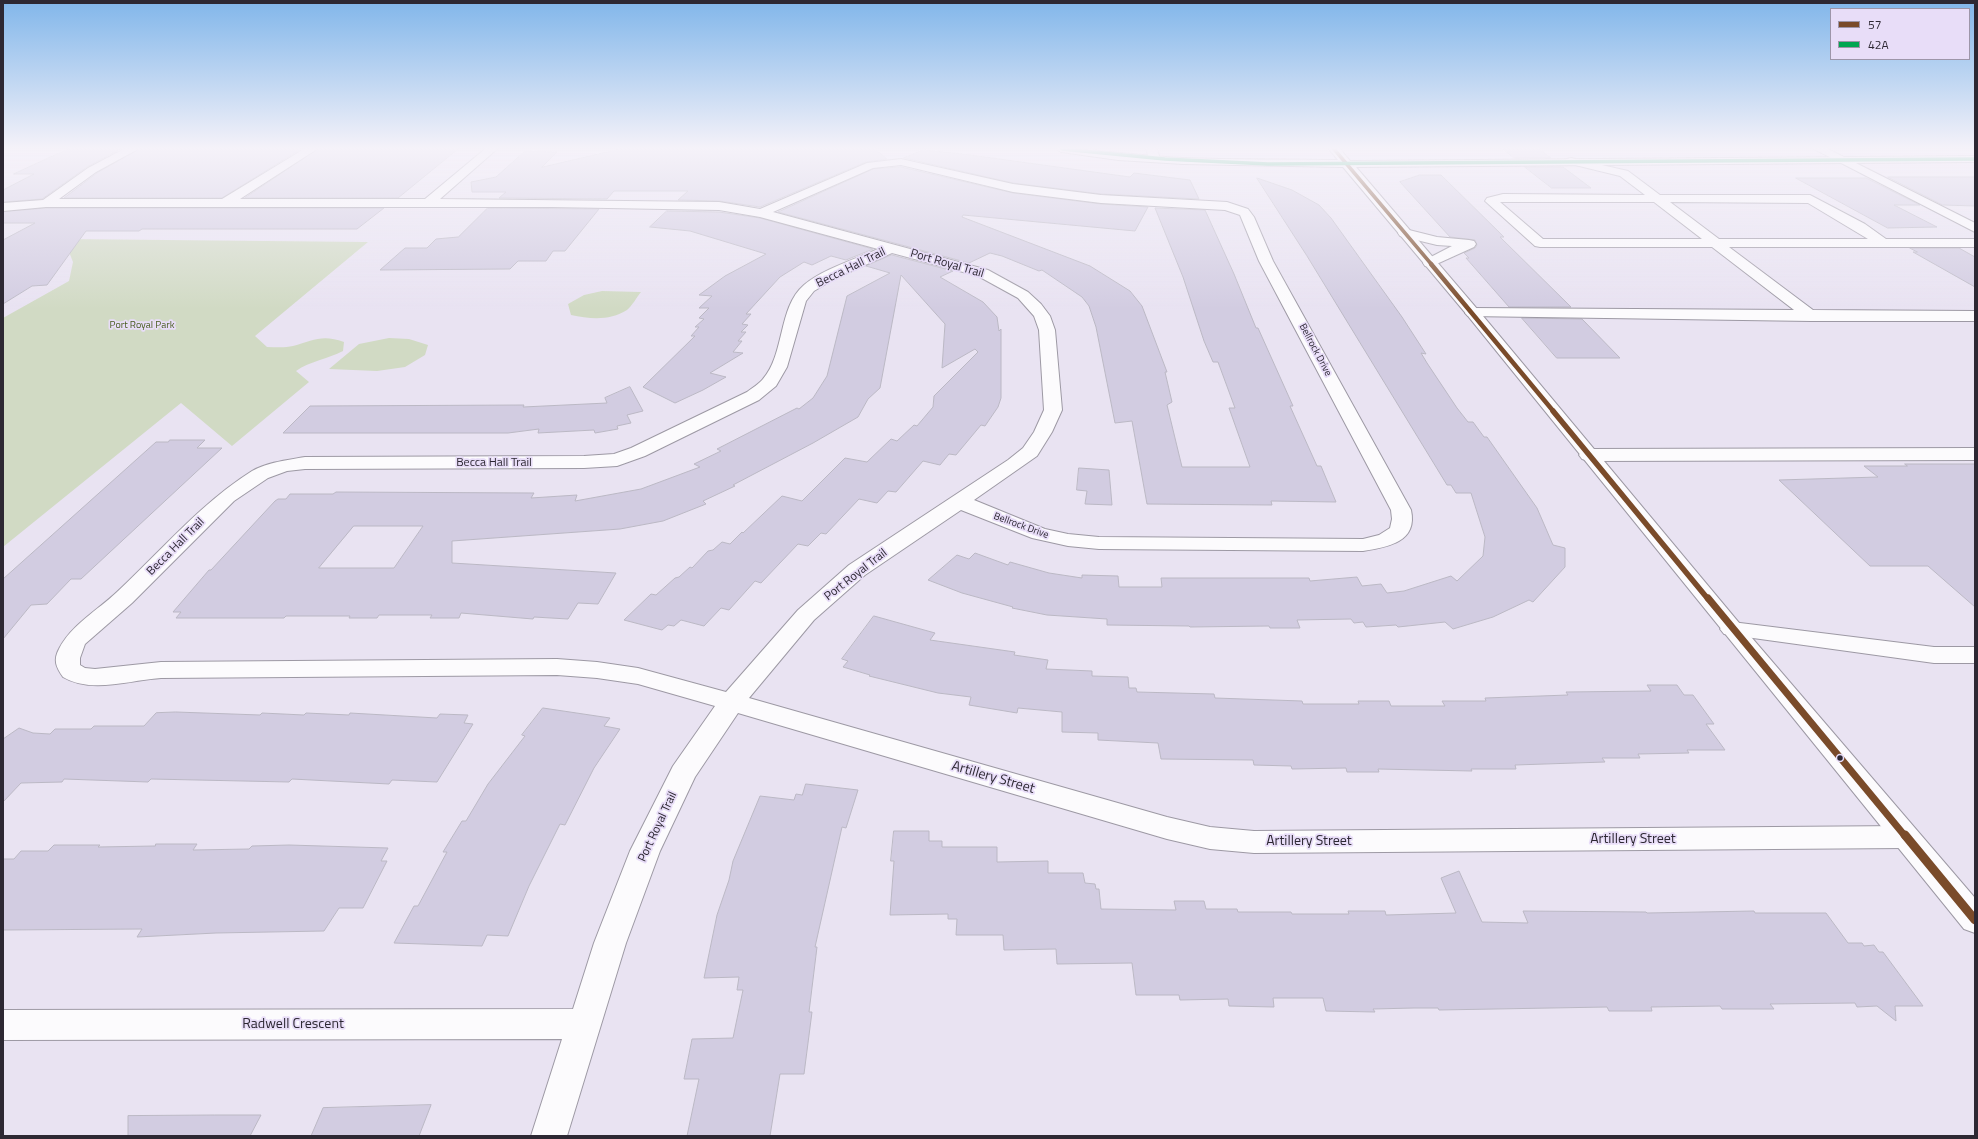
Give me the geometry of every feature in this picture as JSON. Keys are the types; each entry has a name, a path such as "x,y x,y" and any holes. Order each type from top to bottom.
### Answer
{"street":[{"name":"Bellrock Drive","path":"761,212 784,202"},
{"name":"Bellrock Drive","path":"960,502 1039,534 1068,540 1099,543 1362,545 1378,543 1390,538 1398,532 1403,525 1401,510 1266,261 1248,217 1244,212 1227,206 1149,202"},
{"path":"1379,202 1473,314 1732,630 1975,920"},
{"path":"1492,202 1540,243 1975,243"},
{"path":"1665,202 1811,316"},
{"path":"1816,202 1860,227 1883,242"},
{"path":"1924,202 1975,228"},
{"name":"Port Royal Trail","path":"3,207 46,203 706,205 761,212 982,273 1011,287 1036,307 1042,316 1047,330 1053,410 1044,432 1030,452 960,502 857,570 806,615 731,703 683,773 645,851 610,943 583,1024 549,1136"},
{"path":"1405,233 1437,241 1468,244 1430,263"},
{"name":"Becca Hall Trail","path":"731,703 644,677 590,668 158,670 89,677 72,671 69,668 66,659 71,647 77,639 124,598 227,497 262,474 284,466 305,463 584,462 617,460 659,443 754,396 770,382 780,366 799,302 809,288 829,276 891,248"},
{"path":"1473,314 1975,316"},
{"path":"1589,455 1975,454"},
{"path":"1732,630 1934,655 1975,655"},
{"name":"Artillery Street","path":"731,703 1167,828 1210,838 1254,842 1298,842 1905,837"},
{"name":"Radwell Crescent","path":"3,1025 583,1024"}],"green space":[{"name":"Port Royal Park","path":"64,239 368,242 255,336 267,347 290,347 324,338 344,342 343,351 307,365 296,371 309,382 232,446 181,403 3,547 3,318 69,281 73,262"},
{"path":"602,291 641,292 627,310 614,316 593,318 571,315 568,304 584,295"},
{"path":"389,338 409,339 428,345 425,355 405,367 377,371 329,369 359,344"}],"building":[{"path":"727,202 771,202 760,207"},
{"path":"800,202 1086,202 1148,207 1135,231 963,215 962,217 1090,266 1130,291 1142,306 1167,372 1165,372 1172,402 1167,405 1182,467 1250,467 1229,408 1235,408 1218,362 1213,362 1204,341 1183,277 1155,208 1205,210 1234,274 1256,328 1258,328 1293,406 1290,406 1294,415 1317,466 1321,466 1336,502 1271,501 1272,505 1147,504 1132,421 1115,423 1096,327 1089,306 1082,297 1042,270 1039,271 1002,256 990,253 969,263 778,212"},
{"path":"1272,202 1314,202 1319,205 1331,218 1402,317 1426,354 1421,353 1427,363 1457,408 1468,422 1473,422 1484,437 1487,437 1537,508 1553,545 1565,548 1565,567 1533,602 1529,600 1493,617 1453,629 1445,622 1398,627 1396,625 1366,627 1363,622 1354,623 1351,619 1297,620 1300,628 1270,628 1269,626 1190,627 1107,625 1107,619 1047,615 1012,608 1013,607 962,593 928,580 957,555 969,559 975,553 1008,565 1010,562 1049,573 1082,578 1082,575 1118,576 1119,587 1162,587 1161,578 1309,578 1310,581 1357,577 1362,586 1381,584 1387,593 1404,591 1451,576 1457,581 1483,556 1485,537 1471,493 1456,493 1451,485 1447,485"},
{"path":"1418,202 1469,202 1504,237 1500,237 1571,307 1509,307 1466,258 1469,258 1464,253 1475,248 1477,245 1475,240 1450,237"},
{"path":"1840,202 1914,202 1920,205 1894,205 1937,227 1888,228"},
{"path":"1937,202 1975,202 1975,206 1943,205"},
{"path":"46,208 384,208 357,229 142,229 139,231 86,231 47,285 32,286 3,304 3,240 35,223 3,223 3,212"},
{"path":"488,208 599,209 565,251 553,251 546,261 518,261 510,269 380,270 405,248 427,248 436,239 458,237"},
{"path":"667,211 719,212 760,218 873,249 846,260 831,256 812,265 804,262 780,277 746,314 751,314 742,324 748,325 741,332 746,332 738,341 742,341 733,352 743,353 710,373 726,377 675,403 643,387 695,336 691,336 699,327 695,327 704,319 699,318 709,308 699,308 712,296 699,295 725,276 766,254 690,231 650,227"},
{"path":"1910,248 1959,248 1975,257 1975,287 1913,252 1917,252"},
{"path":"892,255 953,271 940,277 983,302 997,317 999,331 1001,329 1001,398 998,407 985,426 981,425 956,455 949,454 940,465 923,461 896,492 888,491 877,503 859,499 826,534 821,533 808,546 798,544 761,583 755,581 729,610 721,608 704,626 681,620 674,626 668,625 662,630 624,620 651,594 656,595 675,578 679,577 690,567 692,568 708,551 713,550 722,542 730,544 782,496 802,501 845,458 867,462 891,439 897,441 914,425 917,426 933,407 934,396 978,352 975,349 942,368 945,324 901,275 880,388 868,399 858,417 813,443 733,485 735,486 703,501 706,504 663,521 620,529 452,541 452,563 616,573 598,604 578,603 568,619 534,617 533,619 461,613 459,618 430,618 432,615 379,615 377,618 349,618 350,616 286,616 284,618 176,618 181,612 173,612 209,570 211,570 275,501 278,499 286,499 290,494 333,494 336,492 534,493 531,498 577,495 575,501 641,489 700,467 694,464 721,451 717,449 797,408 799,409 813,398 827,376 847,296 890,273 866,266","holes":["354,526 423,526 394,568 319,568"]},
{"path":"1522,318 1582,319 1620,358 1557,358"},
{"path":"630,387 643,411 627,415 631,423 617,426 618,429 595,433 594,430 538,433 539,429 508,433 283,433 310,406 524,405 523,407 607,403 605,398"},
{"path":"170,440 205,440 197,448 222,448 81,579 71,579 47,604 31,605 3,639 3,579 156,442 168,442"},
{"path":"1905,464 1975,464 1975,607 1928,566 1870,566 1779,480 1878,477 1864,466 1907,466"},
{"path":"1079,468 1109,470 1112,505 1085,504 1087,491 1077,490"},
{"path":"874,616 935,633 930,640 1015,652 1014,655 1048,660 1046,669 1092,671 1092,676 1128,677 1129,688 1136,688 1137,692 1214,694 1215,698 1302,701 1303,704 1359,704 1358,701 1389,701 1391,706 1445,706 1442,701 1486,701 1485,698 1568,695 1566,692 1651,691 1647,685 1677,685 1684,695 1693,695 1714,724 1706,724 1725,750 1687,750 1689,753 1638,754 1640,758 1602,758 1605,762 1515,765 1516,769 1471,769 1472,771 1378,769 1379,772 1347,772 1346,768 1292,769 1291,766 1254,765 1253,760 1161,759 1158,743 1098,740 1098,733 1062,732 1062,712 1018,708 1017,713 969,705 971,697 938,693 869,676 870,675 843,667 848,661 842,659"},
{"path":"543,708 610,718 604,726 620,729 594,768 565,825 560,824 529,886 508,936 487,935 482,946 394,943 414,906 418,906 447,852 443,852 462,821 466,821 488,784 525,736 522,735"},
{"path":"176,712 260,715 262,713 304,715 306,713 349,715 350,713 437,718 440,714 468,715 464,723 473,724 437,782 392,780 389,784 292,779 289,782 151,779 148,782 64,779 62,782 21,783 3,802 3,739 19,728 33,733 50,734 55,729 91,729 94,726 144,726 156,713"},
{"path":"806,784 858,790 846,828 842,827 815,947 817,947 809,1012 812,1012 804,1074 780,1074 770,1136 687,1136 699,1079 684,1079 692,1039 733,1038 743,990 737,990 739,977 704,978 717,915 729,880 733,861 760,796 794,800 796,794 802,795"},
{"path":"894,831 929,831 929,841 942,841 942,847 997,847 997,862 1048,861 1048,873 1083,873 1085,883 1095,884 1096,889 1099,889 1101,909 1176,910 1174,901 1204,901 1206,909 1237,909 1238,912 1349,914 1348,911 1385,911 1386,915 1456,913 1441,878 1459,871 1482,922 1528,923 1523,911 1647,913 1754,911 1755,913 1826,913 1848,943 1862,943 1864,946 1874,945 1879,952 1883,952 1923,1006 1895,1006 1896,1021 1877,1006 1857,1007 1855,1003 1770,1004 1774,1009 1722,1009 1720,1006 1651,1007 1652,1011 1609,1011 1607,1007 1439,1010 1438,1008 1414,1008 1373,1009 1375,1012 1326,1011 1323,998 1273,998 1274,1007 1229,1006 1228,999 1180,1000 1179,995 1136,995 1132,963 1057,964 1056,949 1004,950 1003,935 956,935 957,919 948,919 948,914 890,915 894,861 891,861"},
{"path":"156,844 197,844 193,850 249,849 252,846 289,845 388,848 381,861 387,861 363,908 339,908 324,931 216,933 137,937 142,929 3,930 3,859 14,859 21,851 48,851 54,845 100,845 98,847 155,846"},
{"path":"431,1105 419,1136 311,1136 323,1108"},
{"path":"261,1115 250,1136 128,1136 128,1116"}],"transit line":[{"name":"57","path":"1379,202 1975,920"}]}
